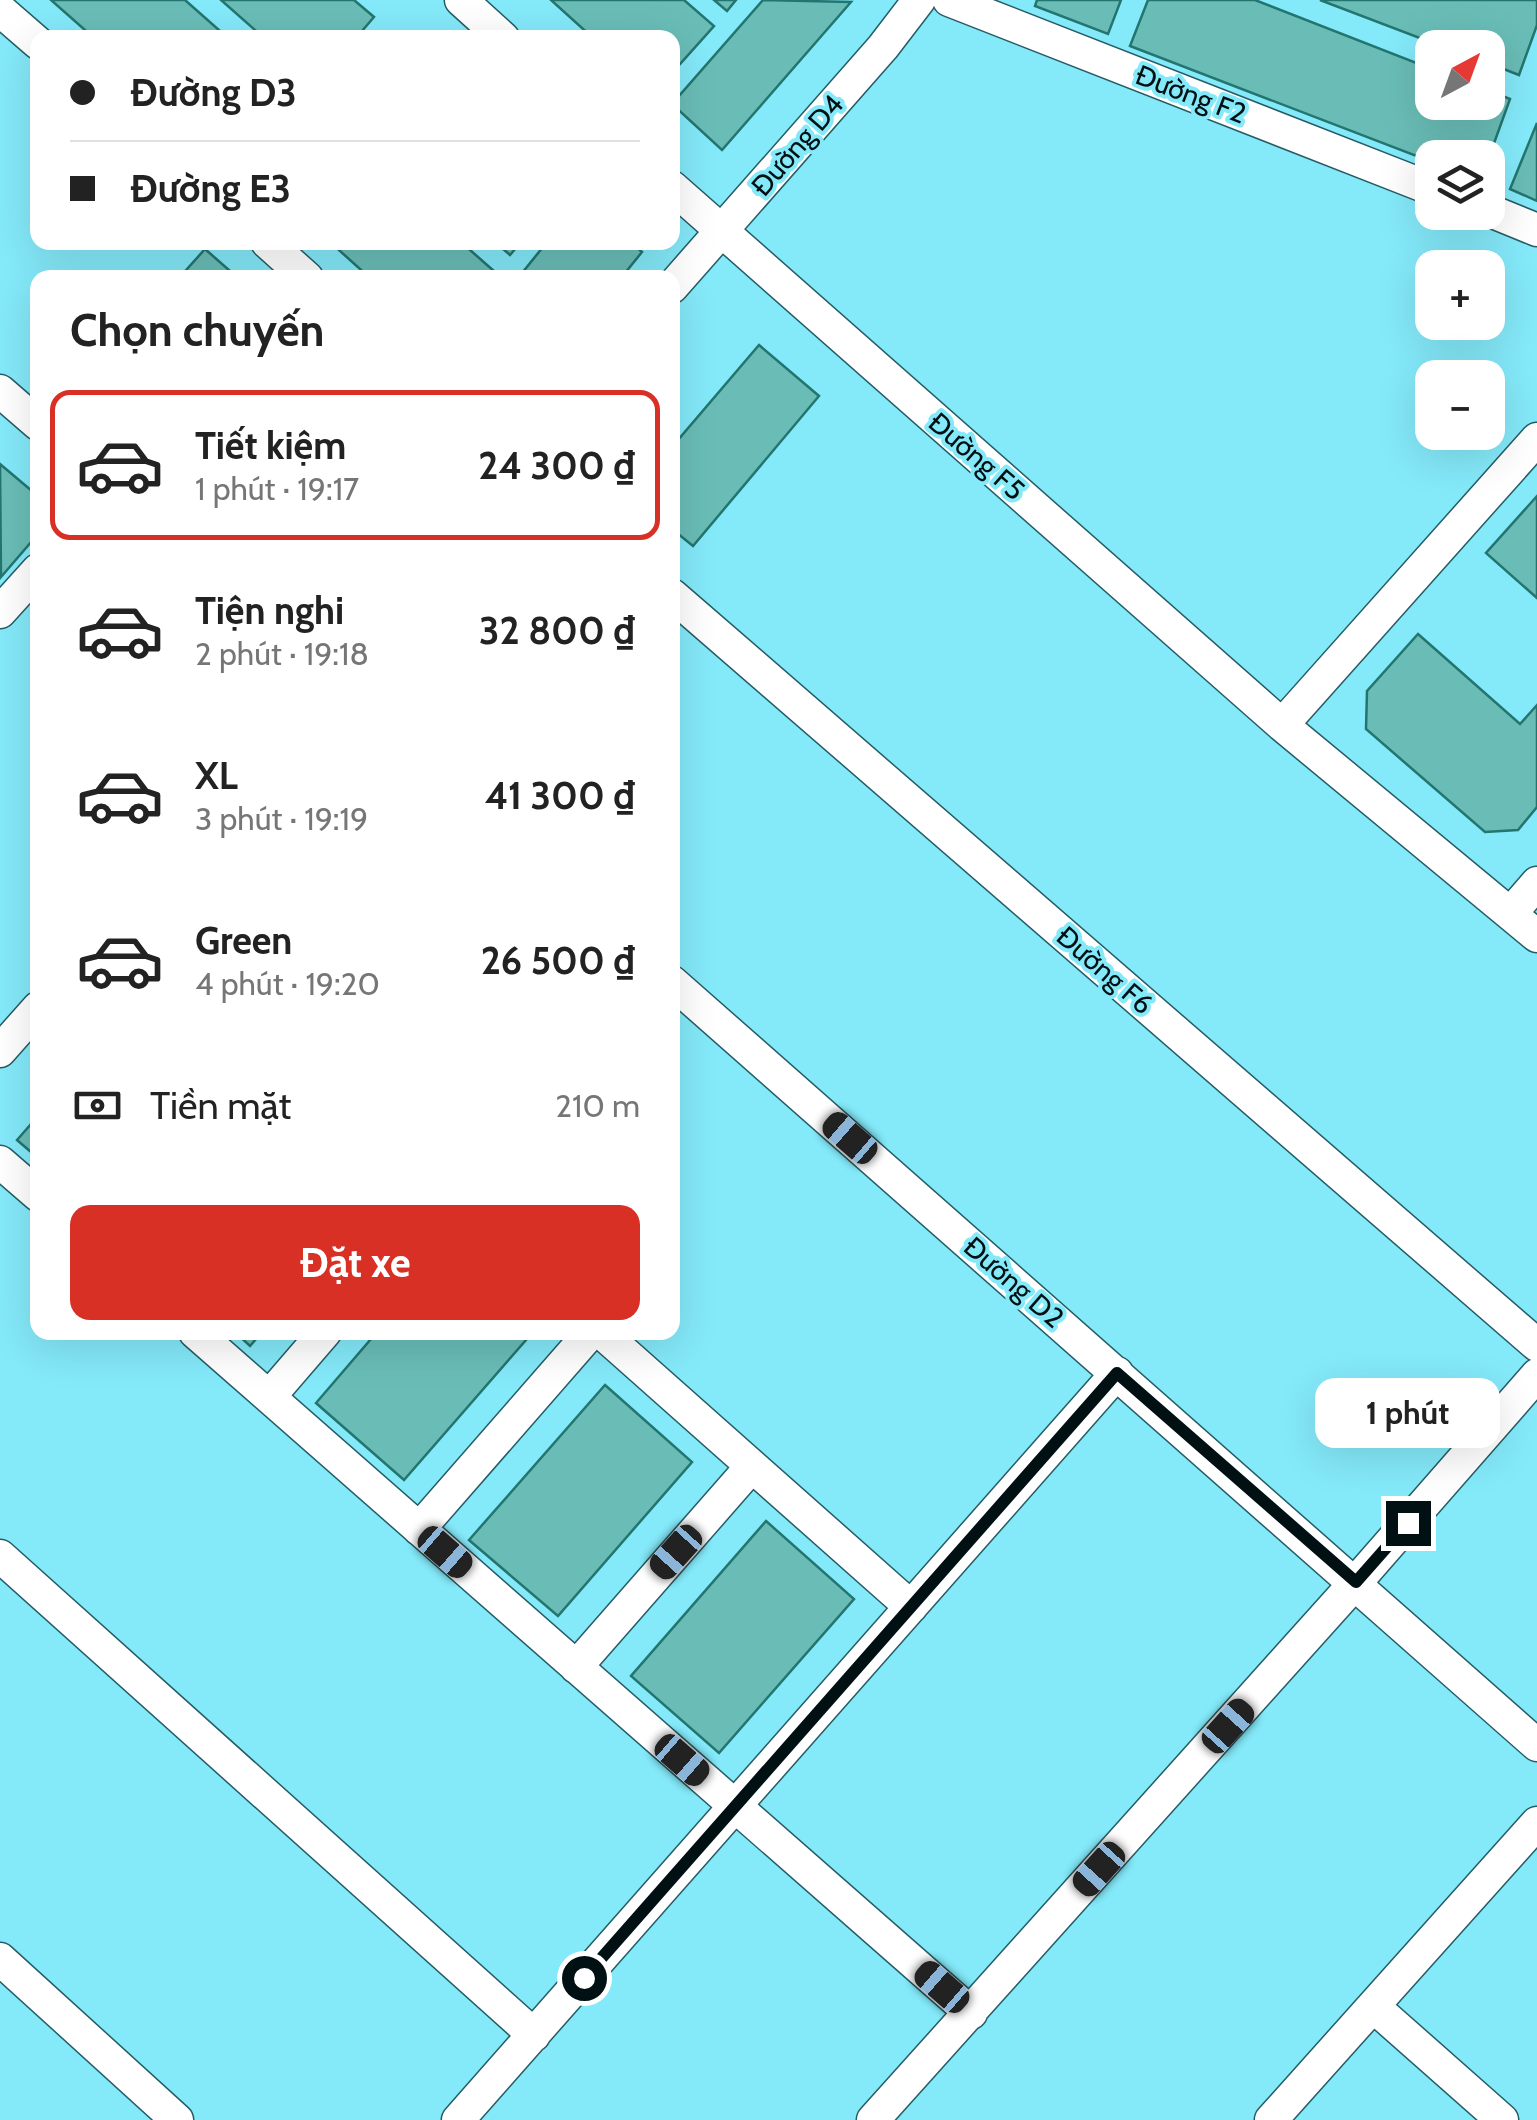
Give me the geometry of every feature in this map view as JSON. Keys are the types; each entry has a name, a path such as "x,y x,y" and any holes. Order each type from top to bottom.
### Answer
{"street":[{"path":"460,0 494,30"},
{"name":"Đường D4","path":"680,277 883,47 919,0"},
{"name":"Đường F2","path":"949,0 1415,182"},
{"path":"0,10 30,35"},
{"name":"Đường F5","path":"680,195 1282,725 1537,936"},
{"path":"1505,217 1537,230"},
{"path":"276,250 298,270"},
{"path":"0,391 30,417"},
{"path":"1282,725 1537,439"},
{"path":"0,612 30,579"},
{"name":"Đường F6","path":"680,603 1537,1345"},
{"path":"1511,913 1537,883"},
{"name":"Đường D2","path":"680,989 1356,1582 1537,1746"},
{"path":"0,1051 30,1017"},
{"path":"0,1162 30,1188"},
{"path":"203,1340 971,2013"},
{"path":"268,1397 318,1340"},
{"path":"419,1529 584,1340"},
{"path":"610,1340 911,1606"},
{"path":"458,2120 1117,1373"},
{"path":"873,2120 1537,1375"},
{"path":"576,1667 752,1466"},
{"path":"0,1556 534,2034"},
{"path":"1272,2120 1537,1823"},
{"path":"0,1959 178,2120"},
{"path":"1373,2006 1502,2120"}],"building":[{"path":"51,0 185,0 219,30 85,30"},
{"path":"221,0 354,0 374,17 363,30 255,30"},
{"path":"551,0 684,0 714,26 680,64 680,30 584,30"},
{"path":"714,0 736,0 727,11"},
{"path":"763,0 851,2 722,150 680,111 680,95"},
{"path":"1037,0 1121,0 1108,34 1035,6"},
{"path":"1148,0 1255,0 1415,62 1415,120 1502,120 1495,140 1415,140 1415,155 1130,46"},
{"path":"1320,0 1537,0 1537,25 1519,75 1505,70 1505,30 1415,30 1415,36"},
{"path":"1537,123 1537,201 1510,189"},
{"path":"206,250 229,270 186,270"},
{"path":"339,250 470,250 493,270 361,270"},
{"path":"541,250 642,252 627,270 524,270"},
{"path":"759,345 819,396 693,546 680,535 680,438"},
{"path":"0,464 30,489 30,543 1,577"},
{"path":"1537,496 1537,598 1486,553"},
{"path":"1418,634 1520,724 1537,705 1537,807 1518,830 1485,832 1366,729 1367,691"},
{"path":"30,1125 30,1151 17,1140"},
{"path":"370,1340 526,1340 404,1480 316,1403"},
{"path":"605,1385 692,1462 558,1616 469,1540"},
{"path":"766,1521 854,1599 719,1753 631,1676"}],"route":[{"path":"584,1978 1117,1373 1356,1582 1408,1523"}]}
